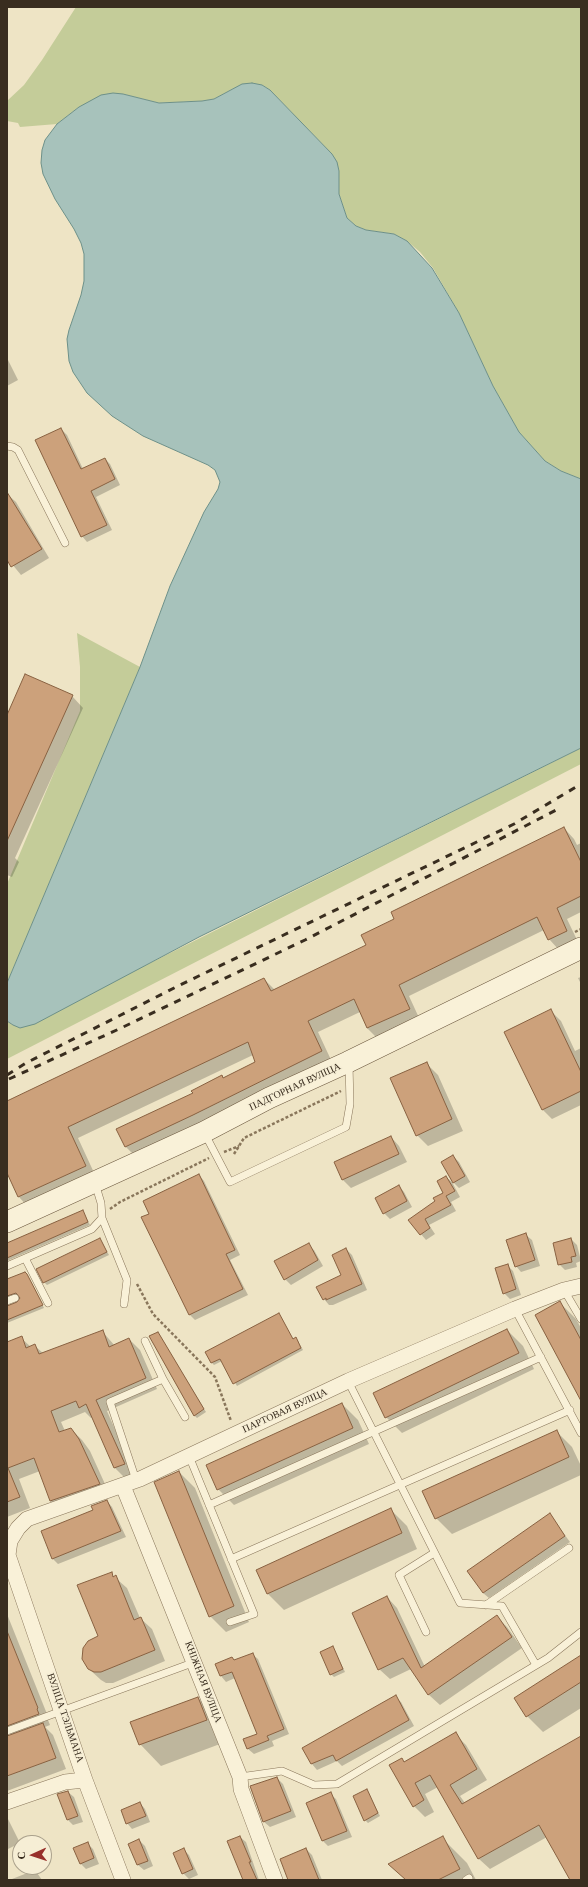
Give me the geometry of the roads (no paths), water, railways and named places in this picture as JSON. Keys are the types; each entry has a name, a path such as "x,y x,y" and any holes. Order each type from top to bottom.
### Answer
{"street":[{"name":"ПАДГОРНАЯ ВУЛІЦА","path":"7,1222 204,1132 269,1098 348,1062 581,948"},
{"name":"ПАРТОВАЯ ВУЛІЦА","path":"8,1546 18,1528 28,1519 130,1483 236,1435 348,1381 515,1309 564,1290 581,1286"},
{"name":"КНІЖНАЯ ВУЛІЦА","path":"130,1483 195,1662 240,1777 240,1790 275,1880"},
{"name":"ВУЛІЦА ТЭЛЬМАНА","path":"8,1546 85,1780 122,1880"},
{"path":"7,1802 65,1782 85,1780"}],"lane":[{"path":"7,446 18,450 65,543"},
{"path":"204,1132 230,1182 346,1126 350,1104 348,1062"},
{"path":"95,1183 104,1215 127,1280 124,1304"},
{"path":"7,1266 92,1230 104,1215"},
{"path":"26,1258 48,1303"},
{"path":"564,1290 581,1319"},
{"path":"7,1301 15,1298"},
{"path":"515,1309 581,1433"},
{"path":"145,1341 163,1379 185,1417"},
{"path":"209,1505 541,1357"},
{"path":"130,1483 110,1402 163,1379"},
{"path":"348,1381 460,1603 502,1606 536,1665"},
{"path":"231,1559 570,1410"},
{"path":"189,1456 254,1614 230,1622"},
{"path":"486,1605 569,1548"},
{"path":"426,1632 398,1575 434,1553"},
{"path":"240,1777 282,1771 314,1785 337,1784 548,1658 581,1632"},
{"path":"7,1731 195,1662"}],"water":[{"path":"252,83 262,85 270,90 332,154 337,162 339,171 339,194 347,218 356,226 366,230 394,234 407,241 432,268 459,313 493,386 519,432 545,461 561,471 581,479 581,748 199,937 35,1024 20,1028 7,1021 7,983 140,667 170,586 204,512 218,489 220,482 215,470 208,465 143,436 112,416 87,393 73,372 69,361 67,339 84,281 84,254 81,243 74,229 55,199 43,174 41,163 42,150 45,140 57,124 79,107 101,95 113,93 123,94 159,103 202,101 214,99 242,84"}],"railway":[{"path":"7,1075 26,1063 178,986 514,824 581,784"},
{"path":"9,1079 119,1029 305,940 560,808"}]}
